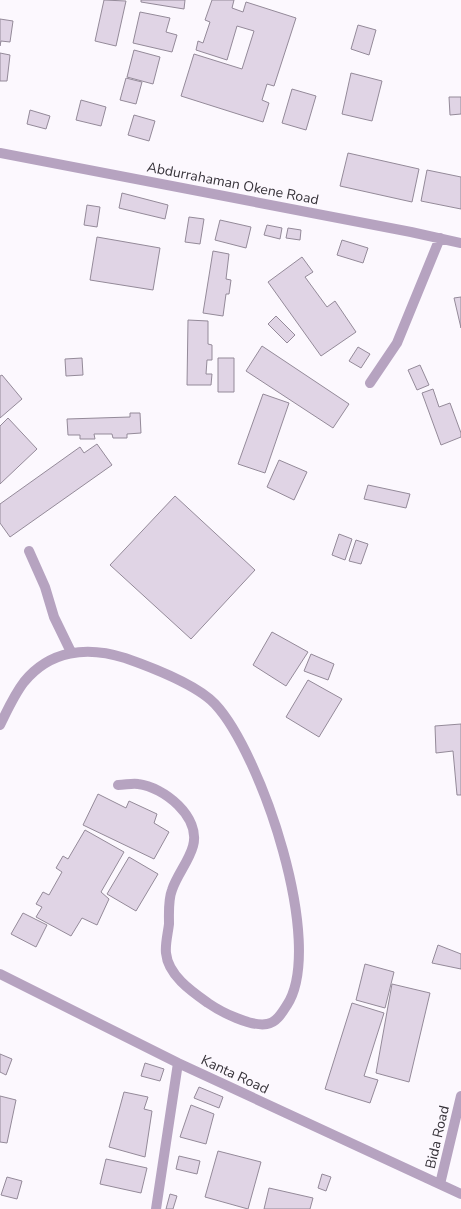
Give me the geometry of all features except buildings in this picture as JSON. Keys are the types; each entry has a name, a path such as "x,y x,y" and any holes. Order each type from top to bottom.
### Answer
{"street":[{"name":"Abdurrahaman Okene Road","path":"0,153 461,243"},
{"path":"370,383 397,343 440,238"},
{"path":"29,551 45,587 54,617 71,652"},
{"path":"0,725 24,682 42,666 61,655 71,652 95,652 119,656 147,666 194,688 214,702 239,738 278,831 291,880 297,917 299,960 292,998 280,1017 268,1024 250,1023 213,1006 187,989 174,974 166,953 171,892 193,847 194,832 184,810 165,794 139,784 118,785"},
{"name":"Kanta Road","path":"0,974 178,1063 461,1194"},
{"path":"156,1209 178,1063"},
{"name":"Bida Road","path":"440,1184 461,1096"}]}
